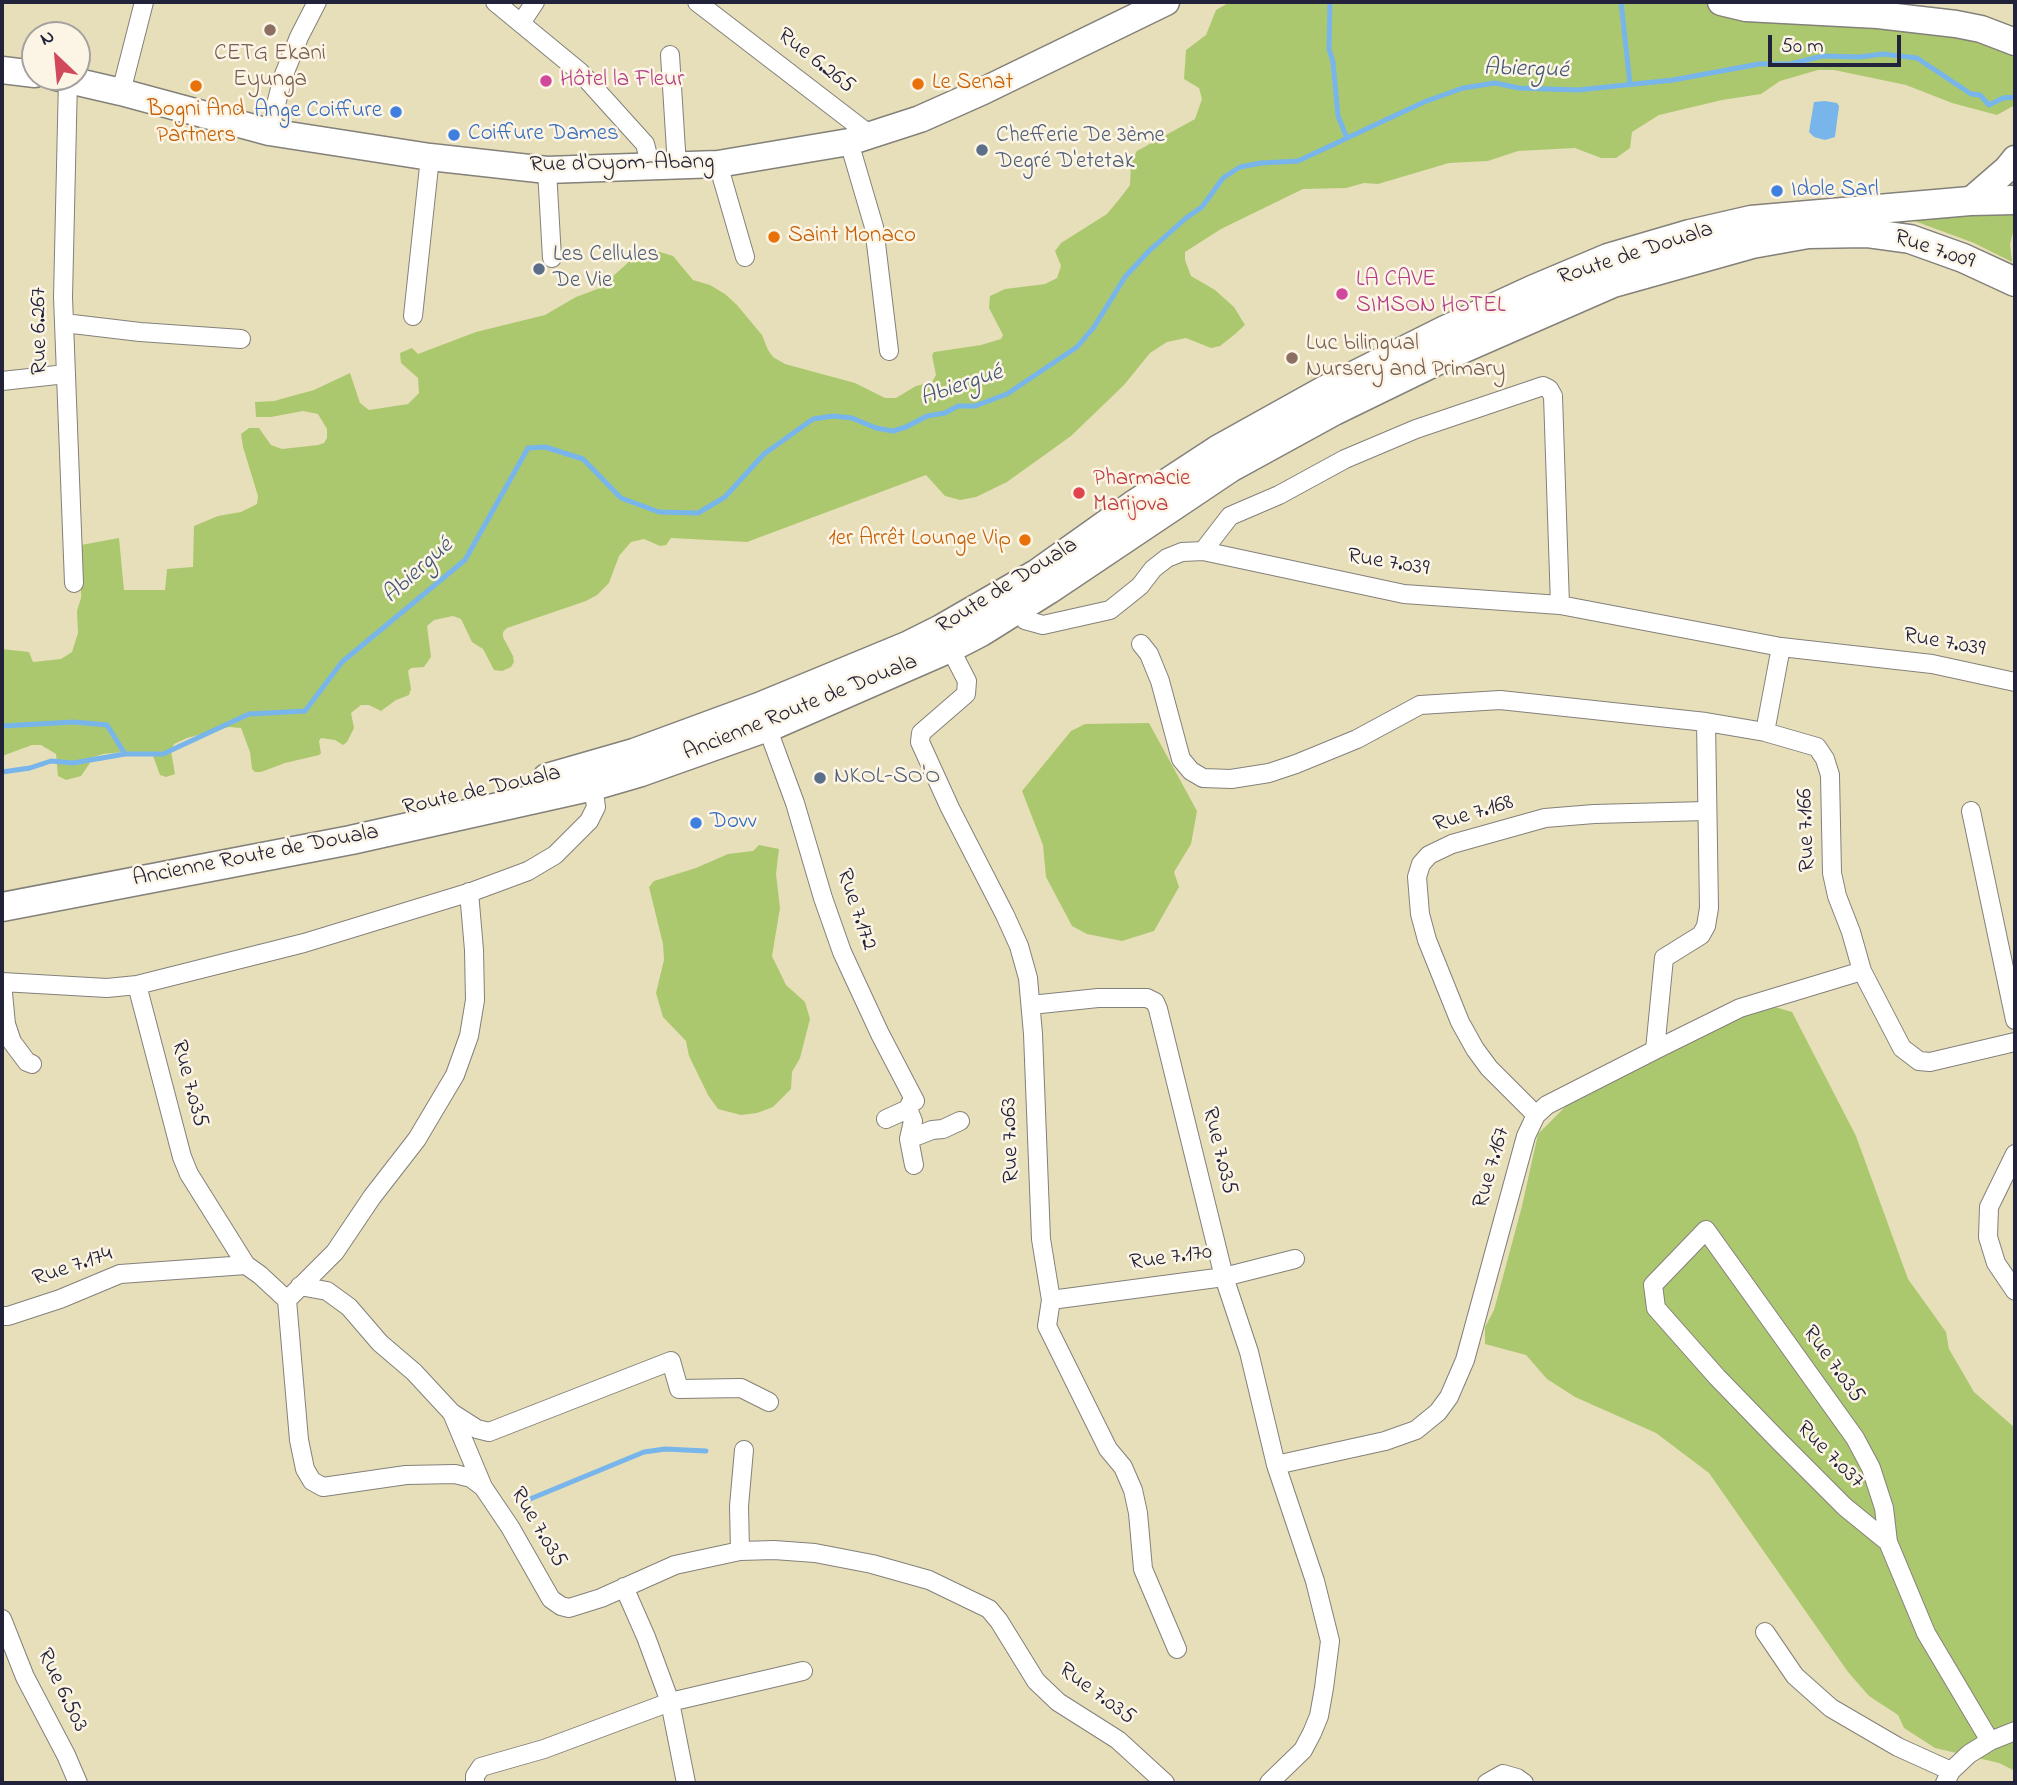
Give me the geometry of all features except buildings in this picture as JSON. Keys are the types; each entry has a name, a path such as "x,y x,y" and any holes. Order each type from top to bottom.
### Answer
{"main road":[{"name":"Rue d'Oyom-Abang","path":"91,85 269,132 430,157 547,170 718,164 859,139 920,119 1166,2"},
{"path":"1721,2 1746,8 1878,15 1956,24 1981,29 2015,42"},
{"path":"2,70 21,72"},
{"path":"1970,201 2015,159"},
{"name":"Route de Douala","path":"2,890 442,803 591,766 637,762 940,629 1038,573 1177,475 1325,390 1431,337 1608,258 1690,234 1751,220 1970,201 2015,200"},
{"name":"Rue 7.009","path":"1808,234 1866,233 1910,239 1964,258 2015,282"},
{"name":"Ancienne Route de Douala","path":"2,907 351,840 593,786 637,762 767,727 950,648 1019,608 1230,468 1334,411 1453,353 1613,284 1752,244 1808,234"}],"street":[{"path":"121,92 144,2"},
{"path":"269,132 284,77 299,37 317,2"},
{"path":"495,2 580,72 599,92 645,144 651,167"},
{"path":"521,23 535,2"},
{"name":"Rue 6.265","path":"697,2 859,139"},
{"path":"670,55 677,166"},
{"name":"Rue 6.267","path":"62,91 64,323 74,583"},
{"path":"859,139 874,228 889,351"},
{"path":"413,316 430,157"},
{"path":"718,164 746,257"},
{"path":"547,170 552,258"},
{"path":"64,323 140,332 241,338"},
{"path":"2,381 66,374"},
{"path":"1203,551 1230,516 1279,495 1345,459 1416,429 1543,386 1549,389 1553,396 1560,605"},
{"name":"Rue 7.039","path":"1019,608 1025,620 1043,625 1110,610 1140,586 1153,569 1167,558 1182,552 1203,551 1235,560 1404,594 1560,605 1781,647 1932,664 2015,682"},
{"name":"Rue 7.166","path":"1141,644 1149,654 1160,681 1181,759 1191,771 1203,779 1231,779 1278,770 1357,739 1415,707 1500,700 1706,722 1765,732 1817,747 1825,759 1830,775 1832,873 1837,896 1862,971 1902,1048 1919,1061 1930,1062 2015,1042"},
{"path":"1765,732 1781,647"},
{"name":"Rue 7.063","path":"950,648 967,681 966,694 921,733 920,742 1019,946 1028,978 1041,1240 1051,1300 1047,1326 1108,1449 1122,1467 1133,1490 1143,1569 1177,1649"},
{"path":"1655,1050 1664,958 1701,935 1706,926 1709,908 1706,722"},
{"name":"Rue 7.172","path":"767,727 795,803 842,952 912,1105"},
{"path":"32,1065 12,1042 6,1024 2,983 107,988 137,985 304,943 469,892 528,871 555,855 589,821 596,807 593,786"},
{"name":"Rue 7.168","path":"1536,1115 1489,1068 1460,1022 1427,940 1420,914 1416,877 1421,864 1429,855 1452,844 1545,818 1706,811"},
{"path":"1971,811 2015,1020"},
{"path":"287,1300 335,1252 372,1197 417,1139 455,1075 469,1036 475,1000 469,892"},
{"name":"Rue 7.167","path":"1276,1465 1385,1441 1416,1430 1438,1412 1449,1397 1465,1360 1526,1136 1536,1115 1547,1105 1740,1008 1862,971"},
{"name":"Rue 7.035","path":"137,985 182,1157 189,1174 246,1265 287,1300 299,1440 305,1469 312,1481 323,1487 406,1475 455,1474 471,1478 483,1487 523,1546 551,1599 569,1608 675,1565 740,1551 815,1553 872,1564 929,1580 989,1609 1043,1688 1058,1702 1118,1740 1165,1783"},
{"name":"Rue 7.035","path":"1031,1005 1098,998 1147,998 1155,1002 1224,1277 1249,1352 1276,1465 1315,1581 1330,1641 1322,1698 1312,1733 1303,1750 1269,1783"},
{"path":"886,1119 912,1105 913,1121 909,1139 914,1165"},
{"path":"909,1139 916,1134 943,1129 960,1121"},
{"path":"2015,1154 1989,1207 1988,1237 1996,1263 2015,1291"},
{"name":"Rue 7.035","path":"1706,1230 1854,1438 1871,1468 1884,1508 1888,1542"},
{"name":"Rue 7.037","path":"1706,1230 1653,1285 1656,1308 1789,1452 1845,1507 1888,1542 1926,1633 1990,1741"},
{"name":"Rue 7.170","path":"1051,1300 1224,1277 1295,1259"},
{"name":"Rue 7.174","path":"2,1316 60,1299 120,1274 246,1265"},
{"path":"315,1272 327,1291 349,1307 380,1343 414,1372 452,1413 477,1429 489,1432 671,1361 679,1389 741,1388 769,1402"},
{"path":"300,1286 327,1291"},
{"path":"452,1413 483,1487"},
{"path":"740,1551 739,1506 744,1450"},
{"path":"624,1587 646,1636 670,1702 686,1783"},
{"name":"Rue 6.503","path":"2,1619 25,1677 78,1783"},
{"path":"1765,1632 1795,1676 1832,1709 1948,1777 1969,1755 1990,1741 2015,1731"},
{"path":"475,1783 475,1776 481,1767 544,1749 670,1702 803,1671"},
{"path":"1487,1783 1503,1774 1517,1777 1524,1783"}],"green space":[{"path":"1230,2 1721,2 2015,42 2015,105 1997,115 1952,103 1906,85 1834,70 1818,70 1780,81 1761,94 1659,115 1632,132 1630,148 1616,158 1601,158 1575,148 1518,151 1488,161 1449,163 1378,184 1303,189 1221,229 1185,252 1191,276 1215,290 1234,307 1245,325 1220,346 1211,348 1186,338 1167,342 1150,353 1124,385 1071,436 1007,482 976,497 960,500 945,496 926,475 747,542 671,538 666,545 660,546 644,539 631,542 619,556 609,583 597,595 507,628 503,632 513,656 511,667 502,671 494,670 483,649 472,642 461,619 453,616 434,620 427,626 431,657 424,667 411,668 408,671 411,689 409,695 396,700 381,711 369,705 361,705 351,713 354,728 343,745 335,740 321,738 319,755 261,772 252,769 250,752 241,728 229,727 174,744 171,751 175,774 166,777 160,775 153,756 123,752 94,757 81,776 66,780 58,776 56,754 41,745 32,745 2,756 2,649 29,652 33,662 61,659 72,652 78,633 77,611 81,598 81,545 119,538 124,590 165,590 167,569 193,567 194,526 218,516 241,512 257,504 258,496 241,434 249,428 259,428 271,445 282,449 318,445 324,443 327,438 327,429 318,414 303,411 256,417 255,402 274,401 314,390 350,373 360,403 369,410 408,404 419,393 418,378 401,363 400,353 412,348 418,354 476,332 545,315 576,297 600,288 633,258 650,249 673,256 693,280 710,285 725,294 762,335 773,357 785,364 855,383 885,398 896,398 916,386 932,382 936,375 932,355 934,352 1001,339 1003,335 989,308 990,296 1005,289 1045,284 1057,278 1061,266 1055,251 1061,243 1107,214 1121,197 1130,185 1131,162 1137,151 1195,119 1202,99 1199,88 1184,79 1186,50 1206,35 1216,10"},
{"path":"2015,207 2015,225 2010,244 2012,262 1974,243 1909,219"},
{"path":"1149,723 1197,811 1191,844 1174,872 1179,887 1154,931 1122,941 1087,934 1072,926 1046,877 1043,845 1022,791 1071,731 1085,724"},
{"path":"759,845 779,849 776,874 780,908 772,956 786,985 805,1002 810,1019 800,1058 792,1072 791,1089 773,1107 741,1115 718,1109 689,1056 686,1041 663,1017 656,993 664,960 663,944 649,887 654,881 696,868 728,854 753,851"},
{"path":"1775,1007 1792,1012 1856,1136 1908,1279 1946,1332 1949,1349 1974,1392 2015,1428 2015,1771 1999,1763 1935,1748 1904,1728 1898,1715 1869,1696 1848,1672 1709,1473 1656,1433 1575,1397 1547,1379 1526,1355 1485,1344 1485,1327 1494,1310 1538,1134 1586,1086 1691,1043 1732,1018"}],"water":[{"path":"1814,102 1837,103 1839,106 1835,137 1825,140 1814,137 1809,132"}],"waterway":[{"path":"1330,2 1329,49 1333,62 1338,116 1347,138"},
{"path":"1621,2 1630,84"},
{"name":"Abiergué","path":"2,726 74,722 107,725 125,754 163,754 249,714 305,711 342,662 465,560 528,448 545,447 583,459 621,498 659,512 698,513 725,497 764,454 813,419 833,416 852,418 876,428 893,431 927,416 945,413 958,406 975,406 1007,394 1077,347 1094,327 1125,277 1149,251 1202,207 1223,178 1240,167 1298,161 1424,102 1463,88 1495,83 1519,88 1578,90 1673,80 1759,64 1790,64 1823,56 1859,57 1883,54 1917,58 1971,94 1980,95 1989,105 2003,98 2015,97"},
{"path":"2,772 30,768 51,761 73,763 125,754"},
{"path":"530,1499 644,1452 665,1449 706,1451"}],"place":[{"name":"CETG Ekani Eyunga","path":"270,30"},
{"name":"Hôtel la Fleur","path":"546,81"},
{"name":"Le Senat","path":"918,84"},
{"name":"Bogni And Partners","path":"196,86"},
{"name":"Ange Coiffure","path":"396,112"},
{"name":"Coiffure Dames","path":"454,135"},
{"name":"Chefferie De 3ème Degré D'etetak","path":"982,150"},
{"name":"Idole Sarl","path":"1777,191"},
{"name":"Saint Monaco","path":"774,237"},
{"name":"Les Cellules De Vie","path":"539,269"},
{"name":"LA CAVE SIMSON HOTEL","path":"1342,294"},
{"name":"Luc bilingual Nursery and Primary","path":"1292,358"},
{"name":"Pharmacie Marijova","path":"1079,493"},
{"name":"1er Arrêt Lounge Vip","path":"1025,540"},
{"name":"NKOL-SO'O","path":"820,778"},
{"name":"Dovv","path":"696,823"}]}
